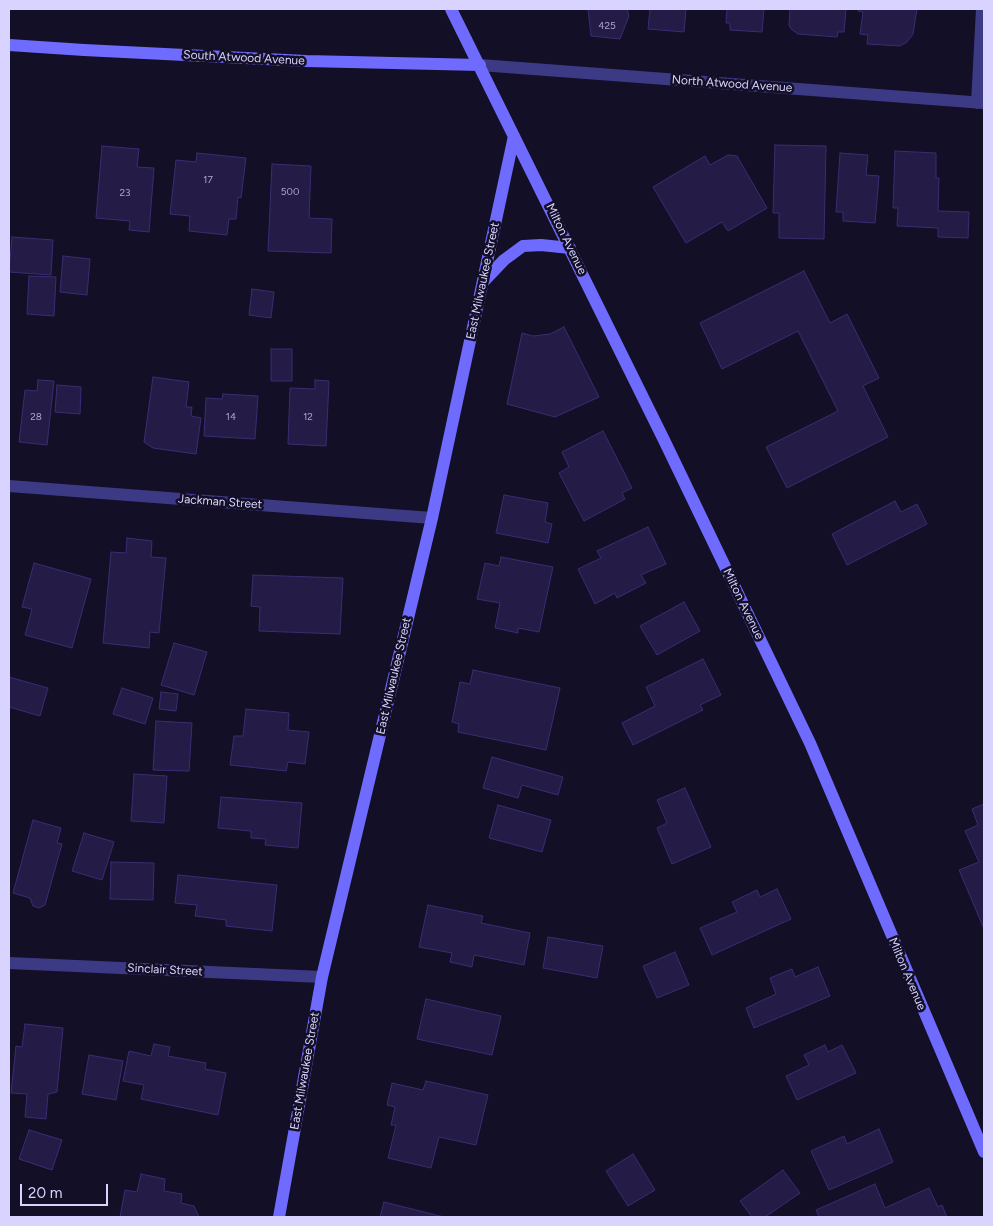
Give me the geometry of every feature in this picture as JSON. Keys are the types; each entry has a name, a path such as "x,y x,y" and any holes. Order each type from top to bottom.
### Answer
{"main road":[{"path":"451,9 480,66"},
{"name":"South Atwood Avenue","path":"9,45 297,60 480,66"},
{"name":"Milton Avenue","path":"480,66 810,743 984,1152"},
{"name":"East Milwaukee Street","path":"279,1217 322,977 432,518 514,136"},
{"path":"483,282 504,260 523,246 541,245 570,248"}],"street":[{"path":"981,103 982,9"},
{"name":"North Atwood Avenue","path":"480,66 981,103"},
{"name":"Jackman Street","path":"9,486 432,518"},
{"name":"Sinclair Street","path":"9,962 322,977"}],"building":[{"path":"588,9 627,9 629,16 620,39 591,36"},
{"path":"650,9 686,9 684,32 648,29"},
{"path":"727,9 764,9 762,32 730,30 730,23 726,23"},
{"path":"790,9 846,9 844,32 838,32 837,37 798,34 789,25"},
{"path":"858,9 917,9 913,34 907,42 900,46 867,44 868,35 860,34 863,12 858,11"},
{"path":"775,145 826,146 824,239 779,238 779,213 773,213"},
{"path":"102,146 139,149 137,167 154,168 149,232 129,230 130,221 96,218"},
{"path":"895,151 936,153 936,178 939,178 938,211 969,212 968,238 938,237 938,228 897,226 898,208 893,208"},
{"path":"197,153 246,158 241,198 238,197 236,219 229,219 227,235 189,231 190,216 170,214 176,160 196,162"},
{"path":"840,153 868,155 866,175 879,176 875,223 843,221 843,212 836,212"},
{"path":"728,155 737,156 767,208 728,231 722,222 686,243 653,187 705,156 710,165"},
{"path":"272,164 311,166 309,218 332,219 331,253 268,251"},
{"path":"12,237 53,240 51,275 9,272"},
{"path":"63,256 90,259 87,295 60,292"},
{"path":"804,271 830,323 847,314 879,378 863,386 888,437 787,488 766,447 838,411 798,331 722,369 700,323"},
{"path":"29,276 56,277 54,316 27,314"},
{"path":"252,289 274,292 271,318 249,315"},
{"path":"564,327 599,397 555,417 507,404 522,333 533,336 550,334"},
{"path":"271,349 292,349 292,381 271,381"},
{"path":"153,377 189,382 186,407 192,407 191,416 201,418 196,454 153,448 144,442"},
{"path":"38,380 54,381 47,445 19,442 25,390 37,391"},
{"path":"315,380 329,381 326,446 288,444 290,388 315,389"},
{"path":"57,385 81,387 80,414 55,412"},
{"path":"223,394 258,396 255,439 204,436 206,398 222,399"},
{"path":"603,431 632,488 622,493 625,499 584,521 559,473 569,467 562,452"},
{"path":"504,495 548,503 545,522 552,524 548,543 496,533"},
{"path":"895,501 901,512 917,504 927,524 847,565 832,534"},
{"path":"648,527 666,564 641,575 646,583 617,598 615,593 595,604 578,569 601,558 597,551"},
{"path":"127,538 152,541 151,557 166,558 159,633 150,632 149,648 103,643 111,552 126,553"},
{"path":"501,557 553,567 539,632 518,628 518,633 495,628 500,603 477,599 485,563 499,566"},
{"path":"34,563 91,579 72,648 25,635 32,609 22,607"},
{"path":"253,575 343,578 340,634 259,631 260,607 251,606"},
{"path":"684,602 700,631 657,655 640,626"},
{"path":"174,643 207,652 194,695 161,685"},
{"path":"703,659 721,695 700,705 703,710 633,745 622,723 655,706 646,687"},
{"path":"473,670 560,688 546,750 458,732 459,724 452,722 460,682 470,684"},
{"path":"9,677 48,688 40,716 9,707"},
{"path":"122,688 153,698 145,724 113,714"},
{"path":"161,692 178,694 176,711 159,709"},
{"path":"246,709 289,713 288,730 309,732 305,764 288,762 286,771 230,765 234,736 243,736"},
{"path":"156,721 192,723 189,771 153,770"},
{"path":"492,757 563,777 558,795 522,785 518,798 483,788"},
{"path":"134,774 167,776 164,823 131,821"},
{"path":"685,788 711,847 672,864 657,828 667,823 657,800"},
{"path":"221,797 302,803 298,848 265,845 266,839 251,838 251,831 218,828"},
{"path":"984,804 984,929 959,870 979,862 965,831 978,825 972,809"},
{"path":"498,805 551,820 542,852 489,838"},
{"path":"33,820 61,828 57,843 62,844 45,905 39,908 33,906 30,898 13,893"},
{"path":"84,833 114,842 102,880 72,871"},
{"path":"111,862 154,863 153,900 110,899"},
{"path":"178,875 277,885 272,931 226,926 226,920 195,916 197,905 175,903"},
{"path":"777,889 791,919 712,955 700,928 737,912 732,902 757,890 760,897"},
{"path":"428,905 483,916 481,923 530,933 524,965 474,955 472,967 450,962 452,953 419,947"},
{"path":"548,937 603,946 597,978 543,968"},
{"path":"675,952 689,985 657,998 643,966"},
{"path":"818,967 830,996 754,1028 746,1008 776,994 770,978 792,969 795,977"},
{"path":"426,999 501,1016 492,1055 417,1039"},
{"path":"25,1024 63,1028 57,1092 48,1094 46,1119 25,1117 27,1094 11,1093 16,1046 22,1047"},
{"path":"154,1044 170,1047 168,1056 206,1063 205,1069 226,1073 218,1115 141,1099 144,1085 123,1081 129,1051 151,1056"},
{"path":"825,1045 828,1052 842,1045 856,1073 797,1100 786,1076 809,1065 804,1055"},
{"path":"89,1055 123,1061 116,1100 82,1094"},
{"path":"426,1081 488,1095 476,1145 439,1137 431,1168 388,1158 396,1125 391,1125 395,1107 387,1105 392,1083 423,1090"},
{"path":"879,1129 893,1162 829,1190 811,1151 844,1136 847,1144"},
{"path":"29,1130 62,1140 52,1170 19,1159"},
{"path":"633,1154 655,1190 628,1206 606,1171"},
{"path":"783,1170 800,1193 765,1217 752,1217 740,1201"},
{"path":"141,1174 165,1179 164,1191 182,1194 181,1203 194,1206 199,1217 120,1217 125,1190 137,1192"},
{"path":"875,1184 885,1208 929,1188 938,1207 942,1205 947,1217 819,1217 816,1210"},
{"path":"384,1202 444,1217 380,1217"}]}
